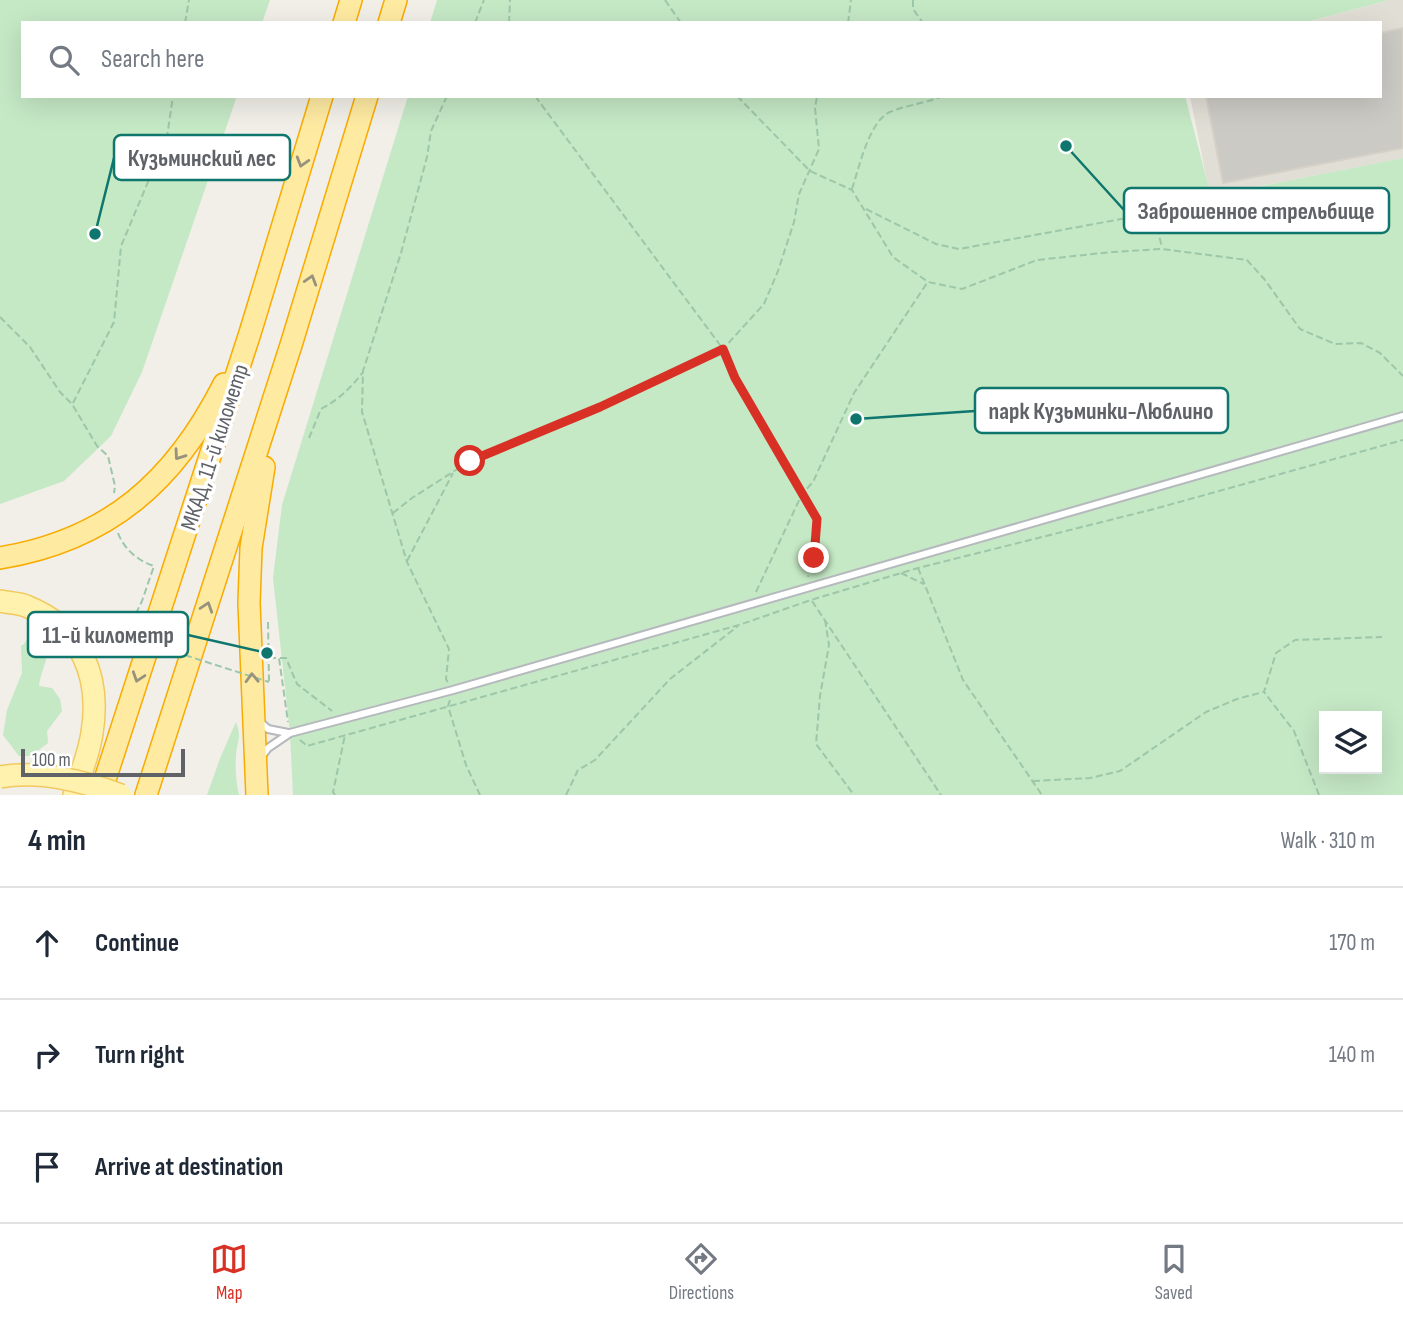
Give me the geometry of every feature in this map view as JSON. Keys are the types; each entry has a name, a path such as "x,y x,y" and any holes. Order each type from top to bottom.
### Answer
{"highway":[{"path":"345,21 351,0"},
{"path":"390,21 396,0"},
{"name":"МКАД, 11-й километр","path":"100,795 250,332 321,98"},
{"name":"МКАД, 11-й километр","path":"146,795 291,345 365,98"},
{"path":"0,558 36,552 76,538 112,518 144,494 175,463 215,403 250,332"},
{"path":"257,795 249,603 251,548 265,459 291,345"},
{"path":"152,795 156,765"}],"main road":[{"path":"0,601 25,605 58,624 78,646 89,670 95,688 92,736 74,795"},
{"path":"87,795 120,734"},
{"path":"0,777 61,777 121,795"}],"lane":[{"path":"256,771 268,748 290,733 453,690 1403,416"},
{"path":"254,712 260,723 268,729 290,733"}],"path":[{"path":"185,21 189,0"},
{"path":"476,21 484,0"},
{"path":"509,21 510,0"},
{"path":"666,0 680,21"},
{"path":"848,21 851,0"},
{"path":"913,0 913,9 922,21"},
{"path":"72,404 114,322 121,246 167,137 173,98"},
{"path":"309,438 321,409 336,401 363,371 405,239 432,131 446,98"},
{"path":"536,98 723,349 735,378 817,519 814,558 804,589"},
{"path":"739,98 810,171 852,190 893,257 928,282 962,289 1037,260 1112,251 1162,249 1247,260 1300,329 1335,344 1361,344 1380,353 1403,376"},
{"path":"393,513 470,461 600,407 723,349 764,304 794,222 799,194 819,149 815,108 817,98"},
{"path":"852,190 863,153 875,127 887,113 936,98"},
{"path":"863,207 936,244 959,249 1154,213 1162,249"},
{"path":"751,604 802,494 813,482 854,393 928,282"},
{"path":"0,317 30,346 60,393 72,404 97,446 108,456 115,486 112,518 120,539 142,562 154,566 142,601 125,636 269,682 268,622"},
{"path":"363,371 362,412 407,562 449,649 446,679 453,690 449,706 466,765 480,795"},
{"path":"279,658 290,733 307,746 738,625 900,573 1154,509 1403,440"},
{"path":"407,562 453,472"},
{"path":"918,568 963,680 1042,795"},
{"path":"900,573 925,584"},
{"path":"811,600 941,795"},
{"path":"825,619 829,645 820,696 817,744 854,795"},
{"path":"566,795 579,771 595,760 670,680 738,625"},
{"path":"1264,692 1276,653 1295,640 1382,637"},
{"path":"269,658 286,658 297,684 342,719"},
{"path":"1033,781 1090,778 1120,771 1206,712 1237,699 1264,692"},
{"path":"1264,692 1294,732 1319,795"},
{"path":"335,795 333,792 345,735"}],"shaded area":[{"path":"1389,0 1403,0 1403,158 1210,196 1190,98 1382,98 1382,21 1311,21"}],"green space":[{"path":"0,0 270,0 263,21 21,21 21,98 236,98 142,372 111,436 64,481 0,504"},
{"path":"437,0 1389,0 1310,21 431,21"},
{"path":"407,98 1186,98 1211,196 1403,158 1403,795 293,795 290,733 273,578 282,505"},
{"path":"30,633 47,651 39,686 52,688 60,699 62,711 47,731 48,743 31,756 19,756 3,735 7,710 22,673 21,646"},
{"path":"236,722 239,736 236,780 239,795 207,795 221,756"}],"building":[{"path":"1403,28 1403,148 1223,183 1206,98 1382,98 1382,33"}],"place":[{"name":"Заброшенное стрельбище","path":"1066,146"},
{"name":"Кузьминский лес","path":"95,234"},
{"name":"парк Кузьминки-Люблино","path":"856,419"},
{"name":"11-й километр","path":"267,653"}],"route":[{"path":"470,461 600,407 723,349 735,378 817,519 814,558"}]}
